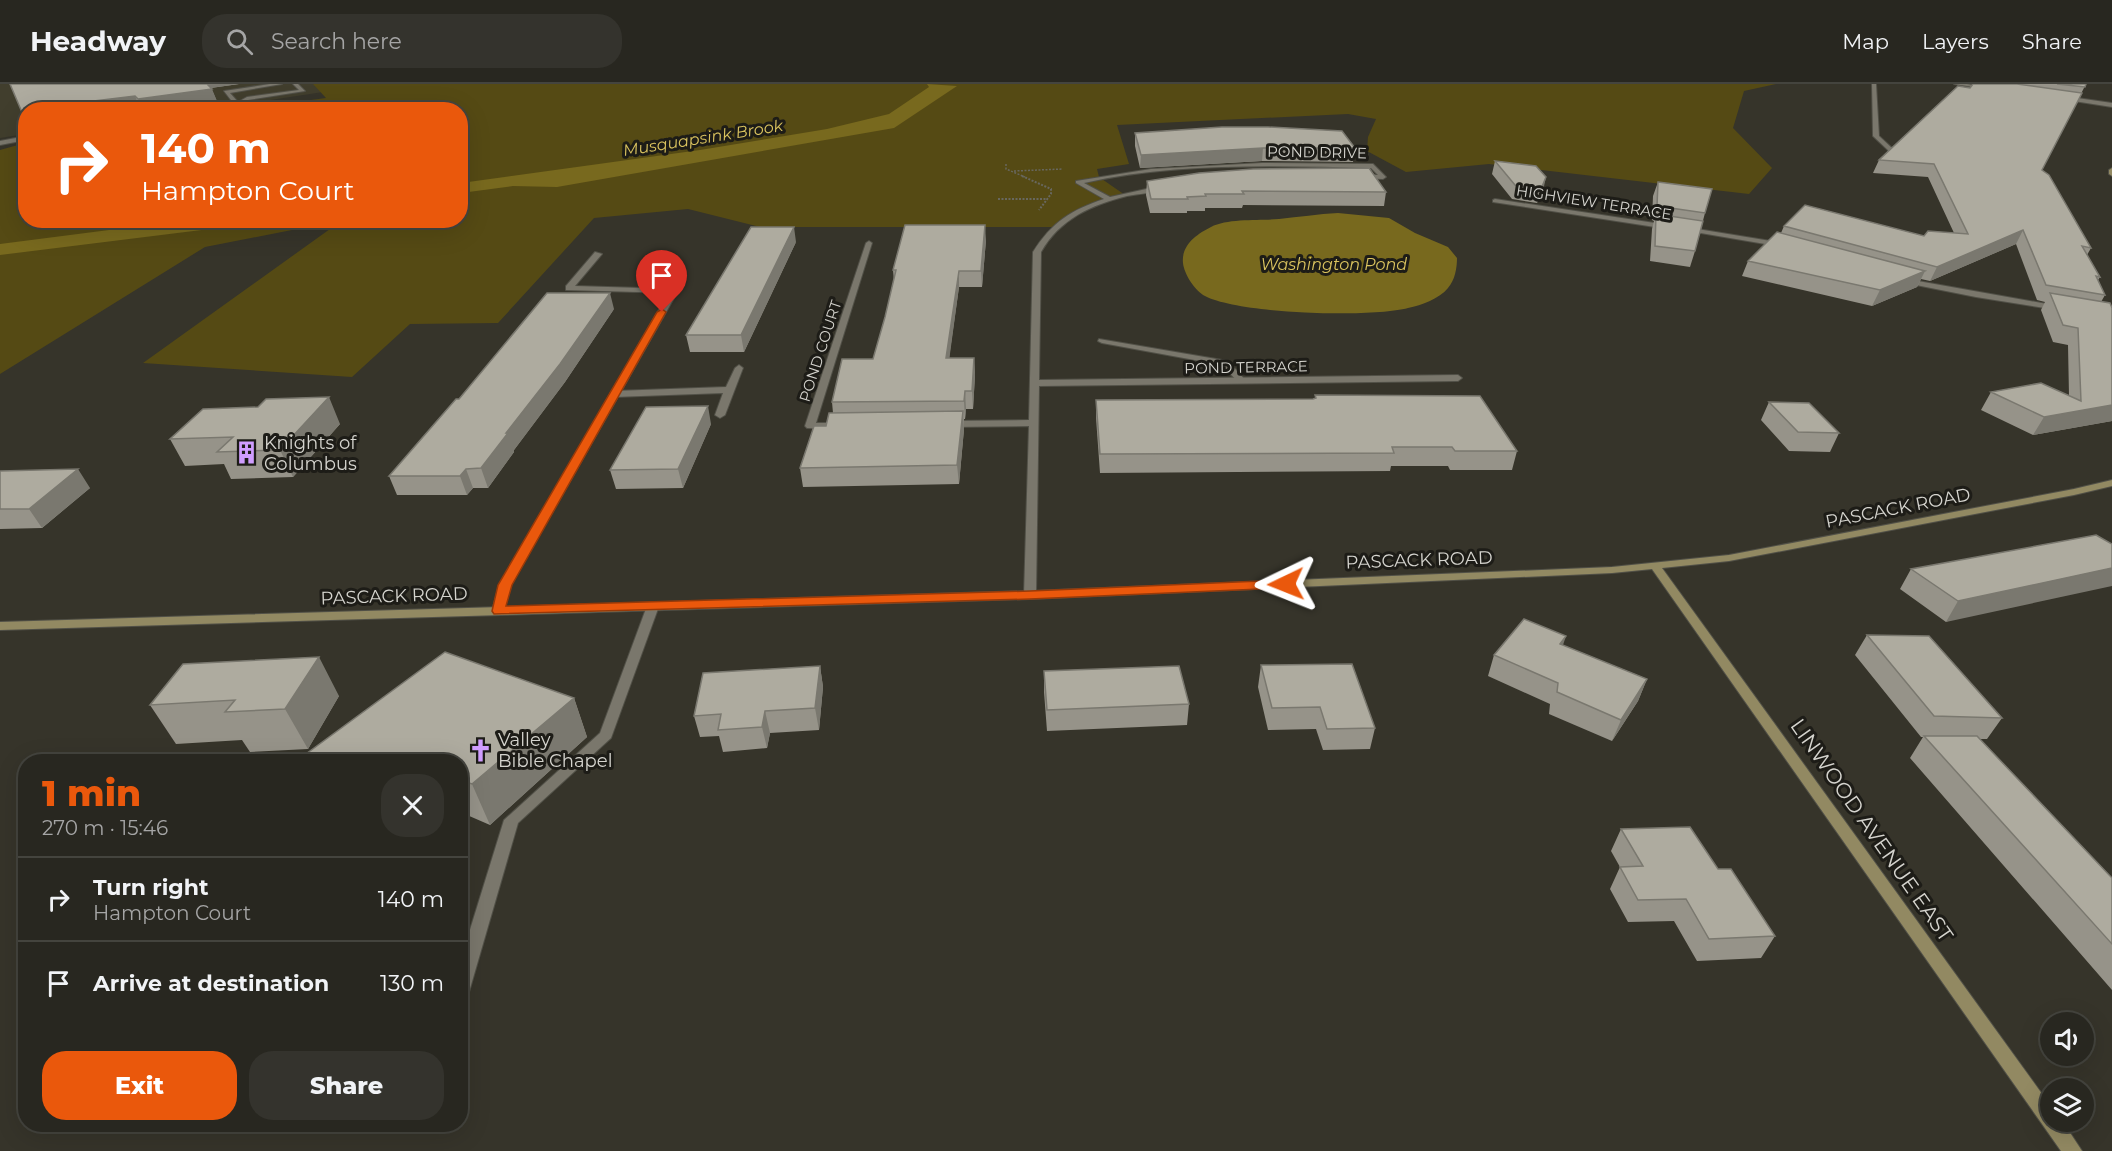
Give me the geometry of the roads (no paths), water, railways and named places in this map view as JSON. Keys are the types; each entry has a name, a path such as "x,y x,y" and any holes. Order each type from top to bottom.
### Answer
{"main road":[{"name":"PASCACK ROAD","path":"0,626 1030,595 1565,572 1655,566 1730,558 1809,544 2112,483"},
{"name":"LINWOOD AVENUE EAST","path":"1655,566 2040,1106"},
{"name":"LINWOOD AVENUE EAST","path":"2059,1132 2072,1151"}],"street":[{"path":"235,102 226,92 279,84"},
{"path":"241,102 247,99 303,91 295,84"},
{"path":"1874,84 1876,136 1892,151"},
{"path":"1956,84 1990,88"},
{"path":"2056,98 2112,105"},
{"path":"0,143 18,140"},
{"name":"POND DRIVE","path":"1109,199 1078,182 1099,177 1194,166 1267,164 1373,166 1383,177 1354,177"},
{"path":"1030,595 1037,252 1043,238 1061,221 1086,207 1109,199 1170,187"},
{"name":"HIGHVIEW TERRACE","path":"1495,201 1796,248"},
{"name":"POND COURT","path":"857,426 810,426 869,243"},
{"path":"498,611 505,585 674,291 569,288 598,254"},
{"path":"1898,278 1967,294 2067,310"},
{"path":"1102,341 1225,363 1242,381"},
{"path":"720,415 740,368"},
{"name":"POND TERRACE","path":"1033,383 1458,378"},
{"path":"615,394 729,390"},
{"path":"939,424 1034,423"},
{"path":"468,965 511,820 606,735 652,606"}],"water":[{"path":"927,84 957,86 894,128 557,187 513,186 468,192 468,182 700,150 827,129 889,114 929,87"},
{"name":"Washington Pond","path":"1338,213 1389,218 1415,233 1448,247 1457,258 1455,274 1450,285 1435,298 1408,308 1365,313 1305,312 1246,307 1222,302 1201,294 1185,272 1183,257 1187,246 1200,233 1218,224"},
{"path":"125,228 218,228 0,255 0,244"}],"place":[{"name":"Knights of Columbus","path":"246,453"},
{"name":"Valley Bible Chapel","path":"480,750"}],"water label":[{"name":"Musquapsink Brook","path":"703,138"}]}
